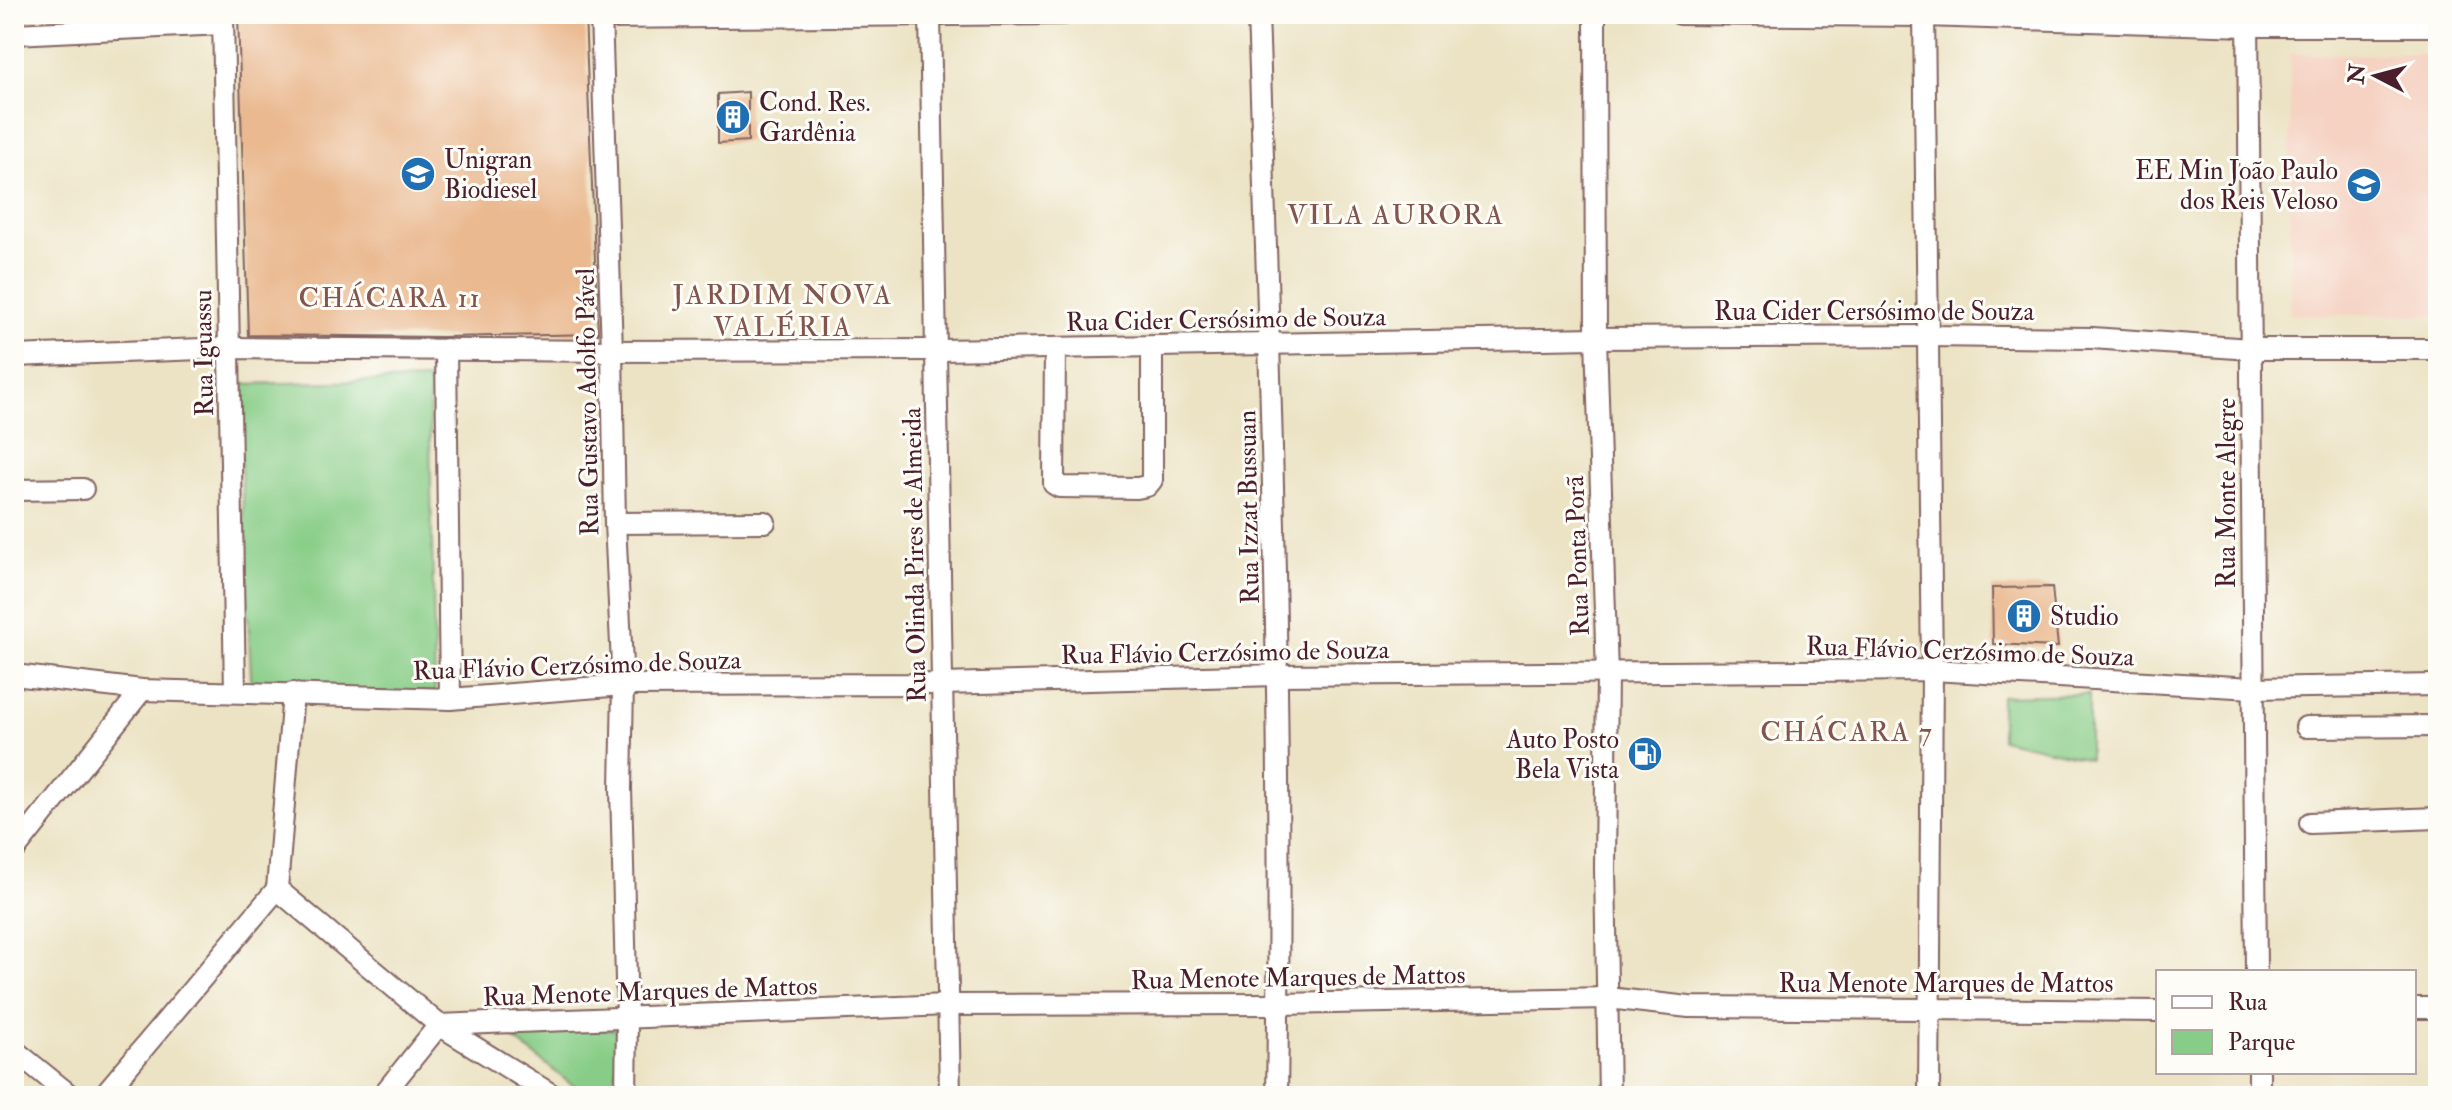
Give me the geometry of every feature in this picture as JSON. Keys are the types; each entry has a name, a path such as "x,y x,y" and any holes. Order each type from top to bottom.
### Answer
{"street":[{"path":"601,16 1064,14"},
{"name":"Rua Izzat Bussuan","path":"1258,14 1278,675 1277,1096"},
{"name":"Rua Ponta Porã","path":"1595,14 1596,338 1607,674 1605,868 1609,1096"},
{"path":"1680,14 2248,20 2438,26"},
{"name":"Rua Olinda Pires de Almeida","path":"930,15 950,1096"},
{"path":"1924,15 1932,670 1929,1096"},
{"name":"Rua Gustavo Adolfo Pável","path":"601,16 615,523 623,685 621,788 626,1096"},
{"path":"14,34 223,19"},
{"name":"Rua Iguassu","path":"223,19 235,691"},
{"name":"Rua Monte Alegre","path":"2248,20 2256,970"},
{"name":"Rua Cider Cersósimo de Souza","path":"14,356 229,348 938,350 1596,338 1929,336 2092,338 2251,349 2438,349"},
{"path":"1055,348 1054,484 1059,487 1137,488 1147,486 1152,480 1152,347"},
{"path":"446,349 450,699"},
{"path":"14,490 83,489"},
{"path":"615,523 765,522"},
{"name":"Rua Flávio Cerzósimo de Souza","path":"14,675 142,690 450,699 623,685 942,684 1278,675 1932,670 2253,688 2438,685"},
{"path":"14,851 142,690"},
{"path":"103,1096 277,889 293,693"},
{"path":"2306,727 2438,726"},
{"path":"2310,823 2438,818"},
{"path":"277,889 439,1025 554,1096"},
{"name":"Rua Menote Marques de Mattos","path":"439,1025 948,1005 1278,1004 1608,998 1689,1007 2156,1011"},
{"path":"2416,1008 2438,1008"},
{"path":"382,1096 439,1025"},
{"path":"14,1050 71,1096"},
{"path":"2259,1074 2259,1096"}],"shaded area":[{"name":"EE Min João Paulo dos Reis Veloso","path":"2290,54 2438,54 2438,315 2290,315"}],"green space":[{"path":"429,380 435,692 252,698 237,384"},
{"path":"2089,694 2089,759 2001,739 2001,696"},
{"path":"619,1029 614,1096 586,1096 504,1031"}],"building":[{"name":"Unigran Biodiesel","path":"238,14 585,14 598,334 441,337 248,335"},
{"name":"Cond. Res. Gardênia","path":"748,92 748,141 718,143 718,94"},
{"name":"Studio","path":"2052,587 2058,647 1993,644 1992,588"}],"place":[{"name":"Cond. Res. Gardênia","path":"733,117"},
{"name":"Unigran Biodiesel","path":"418,174"},
{"name":"EE Min João Paulo dos Reis Veloso","path":"2364,185"},
{"name":"Studio","path":"2024,616"},
{"name":"Auto Posto Bela Vista","path":"1645,754"}],"district":[{"name":"VILA AURORA","path":"1396,214"},
{"name":"CHÁCARA 11","path":"390,297"},
{"name":"JARDIM NOVA VALÉRIA","path":"783,310"},
{"name":"CHÁCARA 7","path":"1847,731"}]}
